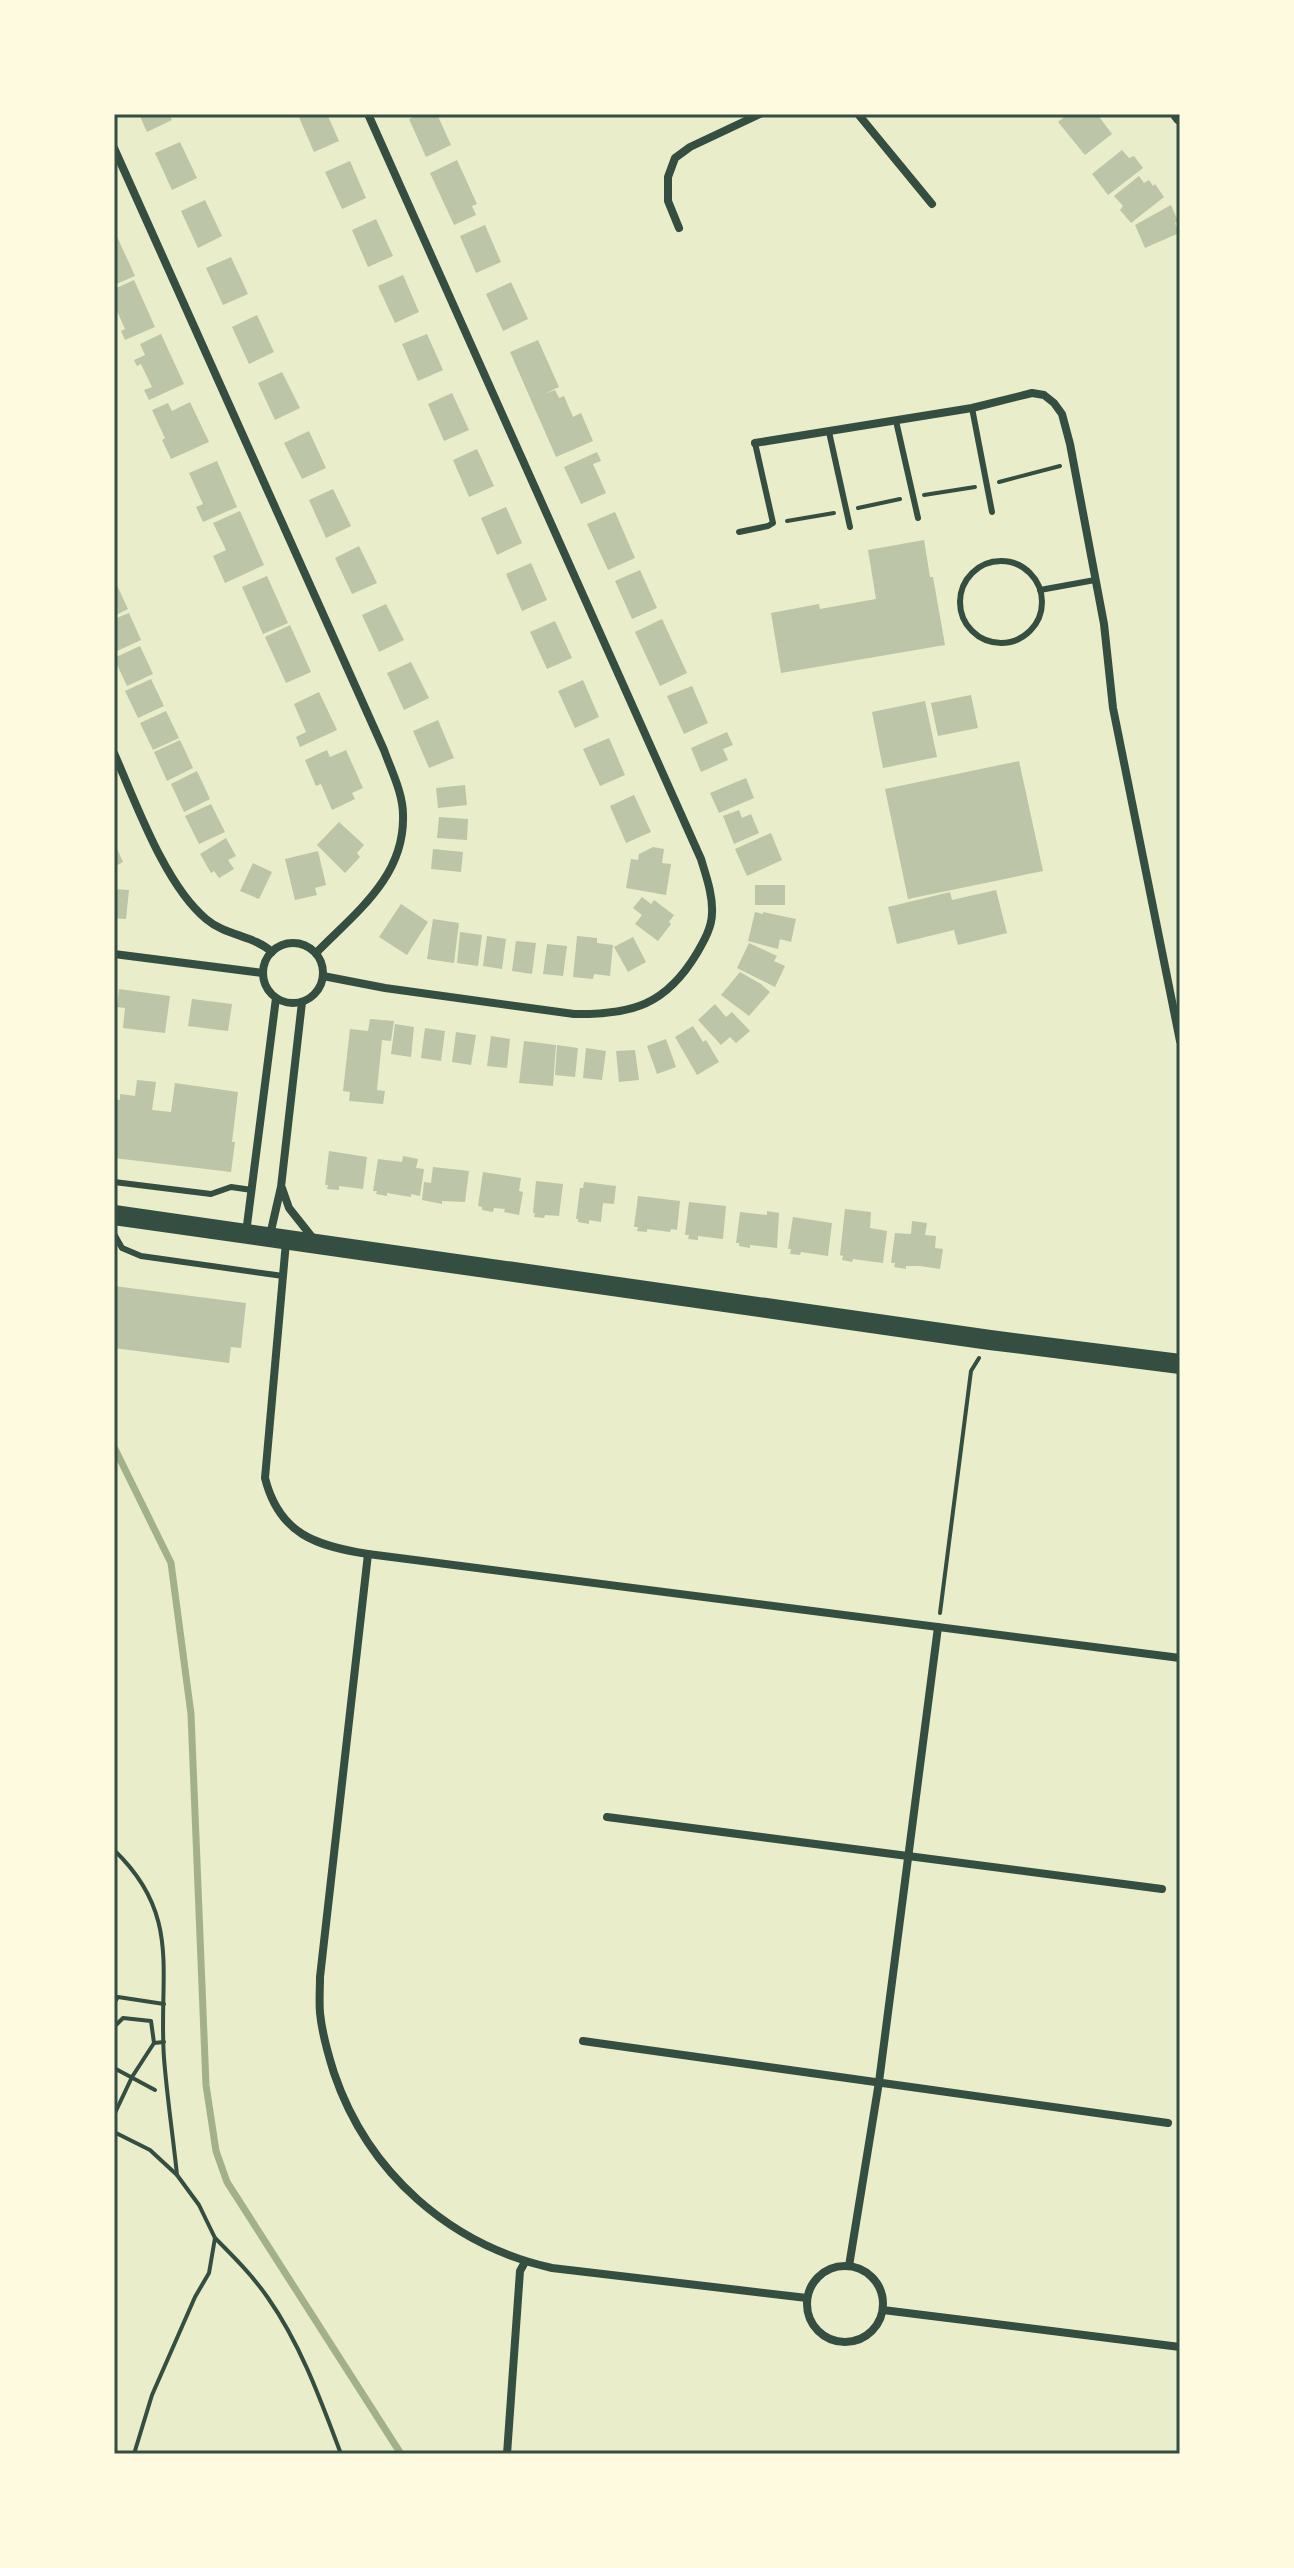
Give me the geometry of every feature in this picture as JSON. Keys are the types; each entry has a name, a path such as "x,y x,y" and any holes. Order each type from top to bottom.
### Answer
{"highway":[{"path":"114,1224 278,1238 990,1340 1180,1364"}],"street":[{"path":"323,976 385,988 574,1014 615,1013 645,1005 669,991 700,948 712,913 709,886 701,859 368,114"},
{"path":"679,228 668,201 668,177 675,158 690,147 760,114"},
{"path":"858,114 932,204"},
{"path":"114,148 397,785 404,814 401,839 387,878 369,902 316,953"},
{"path":"755,443 972,408 1032,393 1044,395 1062,414 1104,624 1113,708 1180,1041"},
{"path":"114,753 153,841 187,898 203,917 219,929 263,944 272,952"},
{"path":"302,944 316,953 323,968 317,992 293,1004 276,998 269,991 263,973 264,965 278,947 302,944"},
{"path":"114,954 263,973"},
{"path":"246,1234 276,998"},
{"path":"302,1002 281,1187 278,1238 283,1276 264,1462 269,1495 278,1512 294,1530 314,1542 368,1554 1180,1658"},
{"path":"281,1187 289,1208 300,1224 321,1245"},
{"path":"368,1554 320,1977 320,2014 327,2052 340,2092 358,2127 398,2182 427,2208 460,2232 525,2262 552,2268 807,2298"},
{"path":"849,2266 879,2082 938,1627"},
{"path":"607,1817 1162,1889"},
{"path":"583,2041 1168,2123"},
{"path":"507,2454 520,2271 525,2262"},
{"path":"849,2266 861,2269 879,2285 883,2310 879,2322 859,2340 833,2341 812,2324 807,2312 807,2298 817,2277 826,2270 849,2266"},
{"path":"883,2310 1180,2347"}],"lane":[{"path":"972,408 992,512"},
{"path":"896,421 918,518"},
{"path":"829,432 850,527"},
{"path":"739,532 773,523 755,443"},
{"path":"991,562 1017,565 1028,572 1040,590 1042,608 1035,625 1016,641 1002,644 989,642 975,634 966,624 960,608 962,589 968,578 991,562"},
{"path":"1040,590 1095,580"},
{"path":"114,1182 211,1194 231,1187 253,1190"},
{"path":"114,1224 122,1248 141,1256 283,1276"}],"path":[{"path":"938,1627 971,1371 990,1340"},
{"path":"114,1850 132,1868 151,1898 164,1938 164,2042 177,2175"},
{"path":"114,2003 118,1997 164,2004"},
{"path":"114,2027 123,2018 151,2021 154,2043 132,2077 114,2115"},
{"path":"154,2043 164,2042"},
{"path":"114,2068 155,2090"},
{"path":"114,2132 150,2150 177,2175 199,2205 215,2238 269,2299 311,2377 341,2454"},
{"path":"134,2454 152,2395 195,2297 209,2273 215,2238"}],"building":[{"path":"139,114 169,114 172,120 147,132"},
{"path":"300,114 327,114 339,141 314,152"},
{"path":"421,114 437,114 451,145 426,157 409,119"},
{"path":"1068,114 1097,114 1112,134 1085,155 1058,122"},
{"path":"180,142 197,178 172,190 155,153"},
{"path":"1122,150 1129,158 1134,156 1143,168 1108,195 1092,174"},
{"path":"457,160 477,204 472,206 476,215 454,225 430,173"},
{"path":"350,161 366,198 342,209 325,172"},
{"path":"1139,176 1144,183 1149,180 1153,186 1155,184 1164,197 1131,223 1114,196"},
{"path":"205,200 222,236 198,248 181,211"},
{"path":"1171,205 1179,233 1145,248 1135,225"},
{"path":"376,219 393,256 368,267 352,230"},
{"path":"485,225 501,262 476,273 460,236"},
{"path":"114,230 135,276 114,285"},
{"path":"231,257 248,294 223,305 206,268"},
{"path":"403,275 419,312 395,323 378,286"},
{"path":"134,280 155,327 125,340 121,331 125,329 117,311 114,312 114,289"},
{"path":"511,282 528,319 503,331 486,294"},
{"path":"257,315 274,352 249,364 232,327"},
{"path":"161,334 184,384 149,400 144,390 152,387 141,364 137,366 134,360 145,355 140,344"},
{"path":"427,334 443,370 418,381 402,344"},
{"path":"538,340 559,387 544,394 555,390 559,398 564,396 573,417 581,413 593,441 556,457 510,352"},
{"path":"282,372 300,408 275,420 258,383"},
{"path":"452,393 469,430 444,441 428,404"},
{"path":"190,402 209,442 171,459 152,410 168,403 172,411"},
{"path":"309,431 326,468 302,479 284,443"},
{"path":"477,449 494,486 469,497 453,460"},
{"path":"597,452 601,461 593,464 606,493 581,504 564,467"},
{"path":"217,461 237,507 203,522 196,507 203,504 189,473"},
{"path":"333,489 351,526 326,538 309,500"},
{"path":"506,507 522,543 497,555 481,518"},
{"path":"240,511 264,565 225,583 213,556 226,550 213,523"},
{"path":"615,512 635,558 608,570 587,524"},
{"path":"924,540 945,645 781,673 771,613 819,604 820,609 876,599 868,550"},
{"path":"359,546 377,583 352,594 335,558"},
{"path":"531,563 547,600 522,611 506,574"},
{"path":"640,570 657,608 632,619 615,581"},
{"path":"267,576 288,623 263,634 242,587"},
{"path":"114,579 128,609 114,616"},
{"path":"386,604 404,640 379,652 362,615"},
{"path":"129,613 141,640 115,652 114,619"},
{"path":"662,619 687,673 660,686 635,632"},
{"path":"555,621 572,658 547,669 530,632"},
{"path":"290,625 311,672 286,683 265,637"},
{"path":"140,646 153,674 127,686 114,658"},
{"path":"411,662 429,698 404,710 387,673"},
{"path":"151,679 164,706 138,718 125,691"},
{"path":"583,680 599,717 575,728 558,691"},
{"path":"692,686 708,723 684,734 667,696"},
{"path":"319,692 337,730 300,747 296,737 306,732 294,704"},
{"path":"971,695 978,728 938,736 931,703"},
{"path":"925,701 937,757 883,768 872,712"},
{"path":"166,711 179,738 153,750 140,723"},
{"path":"438,720 454,758 429,768 413,731"},
{"path":"727,732 733,745 723,749 728,760 701,772 691,748"},
{"path":"609,738 625,775 600,786 583,749"},
{"path":"180,740 193,768 167,781 154,752"},
{"path":"327,750 330,757 346,750 363,788 352,793 355,799 332,810 321,784 316,786 305,760"},
{"path":"1019,761 1043,871 908,899 885,789"},
{"path":"197,771 210,799 184,812 171,784"},
{"path":"746,778 754,798 719,813 710,793"},
{"path":"465,785 467,805 438,808 436,788"},
{"path":"634,795 651,832 626,843 610,806"},
{"path":"211,804 225,832 199,844 185,816"},
{"path":"739,810 742,818 751,814 759,833 734,844 723,816"},
{"path":"439,817 468,819 467,840 437,838"},
{"path":"339,822 364,845 357,853 360,857 345,873 317,845"},
{"path":"771,833 782,860 747,876 735,849"},
{"path":"226,838 236,856 228,860 234,869 219,878 214,871 211,873 200,854"},
{"path":"114,842 123,862 114,867"},
{"path":"653,847 664,849 662,863 671,864 666,895 626,888 631,859 638,860 639,854"},
{"path":"433,849 463,852 461,872 431,869"},
{"path":"318,851 326,885 315,888 317,895 295,900 285,859"},
{"path":"253,863 272,872 259,899 240,891"},
{"path":"755,885 785,885 785,905 755,905"},
{"path":"114,889 129,890 126,919 114,918"},
{"path":"996,890 1007,933 958,945 954,930 897,944 888,907 950,892 952,900"},
{"path":"642,897 651,904 654,900 674,915 658,941 635,924 642,915 633,908"},
{"path":"401,904 428,922 407,955 379,937"},
{"path":"755,912 796,919 791,942 780,939 778,949 748,941"},
{"path":"433,919 459,923 454,963 427,959"},
{"path":"460,932 482,935 478,966 457,963"},
{"path":"487,936 506,939 502,969 483,966"},
{"path":"577,936 597,938 597,943 613,945 610,976 594,974 593,979 573,977"},
{"path":"633,937 646,962 628,972 614,947"},
{"path":"516,941 536,943 532,974 512,971"},
{"path":"749,943 777,956 774,961 785,966 775,987 737,968"},
{"path":"547,944 567,946 563,976 543,974"},
{"path":"740,972 770,992 749,1016 721,995"},
{"path":"119,989 170,996 165,1033 123,1028 125,1008 117,1007"},
{"path":"192,999 232,1004 228,1031 188,1026"},
{"path":"715,1004 726,1017 732,1012 750,1031 736,1043 730,1037 721,1045 698,1020"},
{"path":"370,1019 394,1021 391,1041 382,1040 377,1090 385,1091 383,1104 349,1101 350,1092 343,1091 350,1029 368,1031"},
{"path":"395,1024 414,1027 411,1057 391,1054"},
{"path":"693,1026 719,1062 697,1075 675,1037"},
{"path":"425,1028 445,1031 441,1061 421,1058"},
{"path":"456,1032 476,1035 471,1065 452,1062"},
{"path":"491,1036 510,1039 507,1068 487,1066"},
{"path":"666,1039 676,1067 657,1074 647,1046"},
{"path":"524,1041 556,1045 553,1086 519,1083"},
{"path":"557,1045 578,1048 575,1077 555,1075"},
{"path":"586,1048 606,1051 602,1080 583,1078"},
{"path":"635,1050 639,1080 619,1082 616,1051"},
{"path":"137,1080 156,1082 152,1110 171,1112 175,1083 238,1092 231,1172 114,1158 114,1099 120,1100 120,1094 135,1096"},
{"path":"329,1151 367,1157 363,1189 339,1186 339,1190 327,1189"},
{"path":"403,1156 418,1159 416,1168 424,1169 420,1196 376,1194 377,1191 373,1191 378,1159 402,1162"},
{"path":"433,1167 469,1171 465,1202 442,1201 442,1204 422,1200 424,1182 431,1183"},
{"path":"483,1172 521,1178 519,1191 523,1192 519,1215 504,1212 505,1209 494,1208 493,1212 482,1210 478,1206"},
{"path":"536,1181 563,1184 559,1216 534,1217"},
{"path":"584,1182 616,1186 614,1204 603,1203 601,1222 589,1220 589,1224 576,1219 580,1188 583,1188"},
{"path":"638,1196 680,1201 677,1230 637,1231 638,1227 634,1227"},
{"path":"689,1202 726,1206 723,1239 698,1236 698,1240 688,1239 689,1235 685,1235"},
{"path":"845,1209 871,1212 870,1228 887,1231 883,1263 842,1260"},
{"path":"767,1211 779,1213 777,1248 739,1246 736,1243 740,1212 767,1215"},
{"path":"793,1217 832,1223 828,1256 801,1252 800,1255 790,1254"},
{"path":"912,1221 927,1223 925,1235 936,1236 935,1248 943,1249 940,1269 906,1266 906,1269 894,1267 895,1263 891,1263 895,1233 911,1234"},
{"path":"114,1286 246,1303 241,1348 231,1347 229,1363 114,1348"}],"waterway":[{"path":"114,1447 171,1563 191,1714 206,2085 216,2151 227,2182 401,2454"}]}
